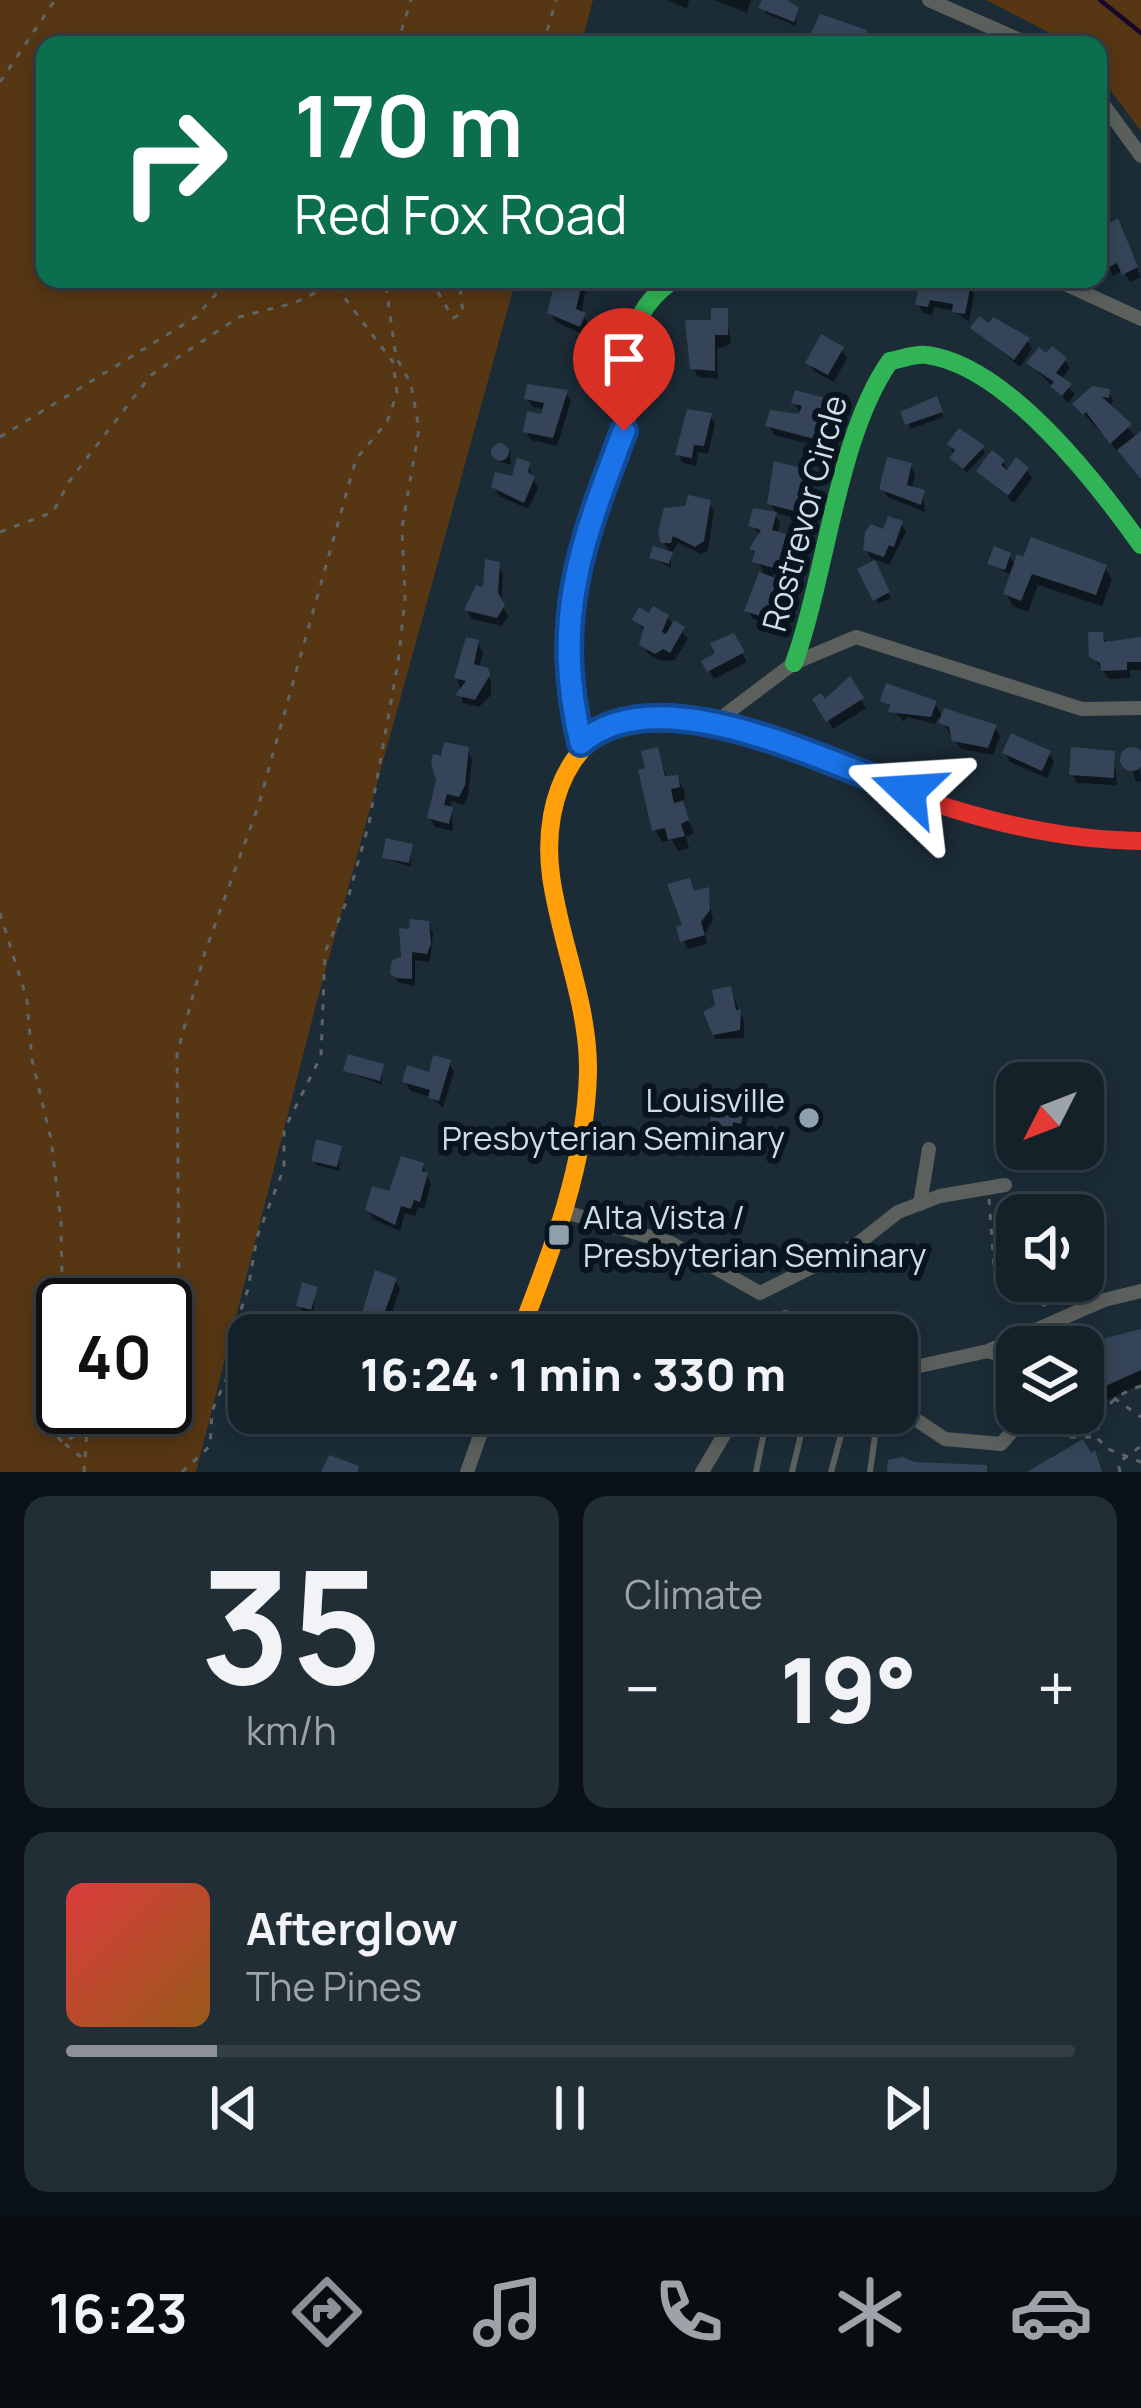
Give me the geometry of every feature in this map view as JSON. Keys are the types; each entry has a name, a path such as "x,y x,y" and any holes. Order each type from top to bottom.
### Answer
{"street":[{"path":"929,0 1011,36"},
{"path":"1107,109 1141,156"},
{"path":"581,743 566,652 571,586 624,431 632,323 649,296 661,288"},
{"path":"1074,288 1141,319"},
{"name":"Rostrevor Circle","path":"794,663 813,610 866,396 882,366 905,352 948,357 1022,411 1109,500 1141,545"},
{"name":"Rostrevor Circle","path":"713,724 794,663 864,637 1082,710 1141,709"},
{"path":"527,1314 565,1212 581,1153 588,1064 581,996 550,862 548,822 557,783 581,743 594,731 632,718 677,716 1020,828 1096,842 1141,841"},
{"path":"920,1204 929,1149"},
{"path":"565,1212 670,1244 760,1293 856,1245 898,1213 1005,1185"},
{"path":"918,1367 988,1352 1060,1317 1141,1291"},
{"path":"988,1352 996,1354"},
{"path":"918,1421 945,1439 1001,1444 1010,1434"},
{"path":"467,1472 481,1434"},
{"path":"702,1472 724,1434"}],"lane":[{"path":"756,1472 764,1434"},
{"path":"793,1472 801,1434"},
{"path":"831,1472 844,1434"},
{"path":"870,1472 876,1434"}],"path":[{"path":"0,82 55,0"},
{"path":"401,36 411,0"},
{"path":"546,36 556,0"},
{"path":"0,437 196,317 221,288"},
{"path":"0,532 48,517 137,388 239,317 302,300 326,288"},
{"path":"179,1278 177,1054 206,952 258,807 356,459 394,408 393,362 362,328 337,288"},
{"path":"182,1472 210,1446 212,1411 228,1375 231,1339 248,1289 256,1237 284,1168 284,1130 321,1056 326,952 349,898 369,823 398,663 405,599 402,528 419,429 411,384 394,345 386,288"},
{"path":"435,288 453,318 463,313 460,288"},
{"path":"0,913 27,1000 32,1060 56,1180 63,1336 42,1404 43,1420 84,1459"},
{"path":"988,1190 995,1280 1001,1291 1043,1302 1060,1317"},
{"path":"1104,1411 1114,1397 1141,1386"},
{"path":"1114,1397 1141,1418"},
{"path":"63,1443 78,1434"},
{"path":"84,1472 87,1434"},
{"path":"1061,1434 1096,1438 1141,1462"},
{"path":"1096,1438 1097,1434"},
{"path":"1120,1472 1118,1463 1141,1446"}],"shaded area":[{"path":"0,0 593,0 583,36 36,36 36,288 514,288 317,1001 237,1314 228,1314 228,1347 196,1472 0,1472"},
{"path":"986,0 1141,0 1141,131 1107,86 1107,36 1056,36"}],"building":[{"path":"762,0 787,0 799,8 794,22 758,8"},
{"path":"820,14 867,30 865,36 811,33"},
{"path":"1118,218 1138,267 1122,275 1117,263 1107,268 1107,225"},
{"path":"554,288 581,288 576,309 586,313 580,327 547,313"},
{"path":"918,288 970,288 965,314 952,312 953,304 930,300 928,307 915,305"},
{"path":"711,308 728,308 728,335 715,335 715,371 690,369 685,320 711,320"},
{"path":"979,316 989,323 993,317 1030,338 1014,360 970,328"},
{"path":"821,334 844,347 828,375 805,363"},
{"path":"1052,346 1067,358 1056,373 1072,384 1062,396 1050,386 1054,382 1026,363 1039,347 1046,353"},
{"path":"527,384 568,390 553,438 523,432 527,411 541,414 544,403 524,399"},
{"path":"1092,386 1110,389 1109,398 1102,397 1132,424 1110,444 1086,412 1083,415 1072,404"},
{"path":"795,390 829,399 818,440 765,426 770,410 799,414 802,406 791,403"},
{"path":"937,396 943,412 905,425 900,412"},
{"path":"687,409 712,413 704,446 694,445 692,458 675,455"},
{"path":"959,428 985,446 963,469 949,458 955,450 947,444"},
{"path":"1141,431 1141,479 1117,450"},
{"path":"500,443 509,452 500,461 491,452"},
{"path":"992,450 1005,460 1001,465 1007,470 1016,457 1029,468 1008,496 976,471"},
{"path":"887,457 912,463 907,485 925,490 921,505 879,489"},
{"path":"517,458 530,462 528,472 535,477 524,503 491,487 495,472 512,476"},
{"path":"774,461 809,470 798,512 767,504"},
{"path":"688,495 711,500 704,541 695,547 673,536 671,543 661,543 658,532 664,508 685,506"},
{"path":"753,508 777,512 772,530 786,534 777,569 752,562 755,551 749,549 761,530 748,526"},
{"path":"888,516 903,521 894,547 889,545 884,557 863,550 865,532 871,524 883,529"},
{"path":"1031,537 1107,565 1096,595 1032,574 1021,601 1003,594 1017,554 1023,557"},
{"path":"653,546 673,552 669,564 649,558"},
{"path":"994,546 1011,553 1005,570 987,564"},
{"path":"485,559 500,562 498,593 505,605 497,618 464,610 476,585 483,587"},
{"path":"875,560 890,592 873,601 857,569"},
{"path":"759,572 779,579 766,618 744,611"},
{"path":"653,606 669,615 662,632 666,634 674,620 685,627 670,653 663,649 655,654 639,645 644,627 632,620 639,607 649,613"},
{"path":"1088,632 1103,632 1104,642 1141,637 1141,662 1127,662 1127,670 1101,671 1100,663 1089,657"},
{"path":"734,633 745,652 707,672 701,661 715,653 710,643"},
{"path":"466,637 479,640 474,664 488,668 490,675 475,700 455,695 466,681 454,678"},
{"path":"850,676 864,698 826,722 812,699 821,693 825,699"},
{"path":"886,683 937,701 931,717 888,712 890,705 880,701"},
{"path":"944,708 997,725 988,748 952,741 949,727 938,723"},
{"path":"1011,733 1051,751 1042,771 1002,753"},
{"path":"444,742 469,747 465,785 459,797 447,794 444,805 453,807 449,824 427,818 436,780 433,754 441,756"},
{"path":"658,747 665,776 678,775 680,787 671,789 674,803 683,801 689,820 681,824 685,836 668,840 665,828 652,831 638,770 645,768 641,751"},
{"path":"1071,747 1115,751 1114,778 1069,775"},
{"path":"1123,750 1141,750 1141,768 1123,768"},
{"path":"386,838 413,844 409,863 382,858"},
{"path":"690,878 694,891 709,887 710,910 701,922 705,935 680,942 676,926 682,925 667,884"},
{"path":"410,919 429,921 431,944 427,954 412,952 412,979 397,978 390,974 392,960 401,957 399,928 409,929"},
{"path":"731,986 736,1010 741,1009 740,1030 713,1035 703,1012 715,1005 712,990"},
{"path":"348,1054 384,1064 380,1081 343,1071"},
{"path":"433,1055 451,1060 439,1101 428,1098 430,1090 402,1082 407,1065 429,1072"},
{"path":"722,1093 747,1097 741,1124 733,1122 729,1149 706,1146 713,1106 720,1107"},
{"path":"316,1139 342,1146 337,1167 311,1161"},
{"path":"401,1156 424,1163 422,1171 428,1173 420,1202 414,1200 411,1209 401,1206 395,1225 365,1210 372,1186 389,1191"},
{"path":"375,1270 397,1278 384,1314 362,1313"},
{"path":"302,1282 318,1287 311,1310 296,1306"},
{"path":"1141,1329 1141,1370 1104,1387 1104,1339"},
{"path":"1083,1439 1091,1453 1095,1450 1102,1472 1027,1472"},
{"path":"329,1455 359,1466 358,1472 321,1472"},
{"path":"902,1457 915,1462 987,1465 987,1472 887,1472 888,1460"}],"waterway":[{"path":"1100,0 1141,33"}],"traffic: fast":[{"path":"581,743 570,647 573,600 625,428 636,328 643,311 664,288"},
{"path":"794,663 857,427 890,361 927,355 988,381 1048,431 1141,545"}],"traffic: slow":[{"path":"527,1314 565,1206 586,1106 584,1022 555,901 549,845 552,815 572,763 612,727 640,718 673,716 735,729 837,769"}],"traffic: jam":[{"path":"837,769 1024,828 1141,841"}],"place":[{"name":"Louisville Presbyterian Seminary","path":"809,1118"},
{"name":"Alta Vista / Presbyterian Seminary","path":"559,1235"}],"route":[{"path":"624,431 571,586 566,652 581,743 594,731 624,720 677,716 763,740 908,791"}]}
